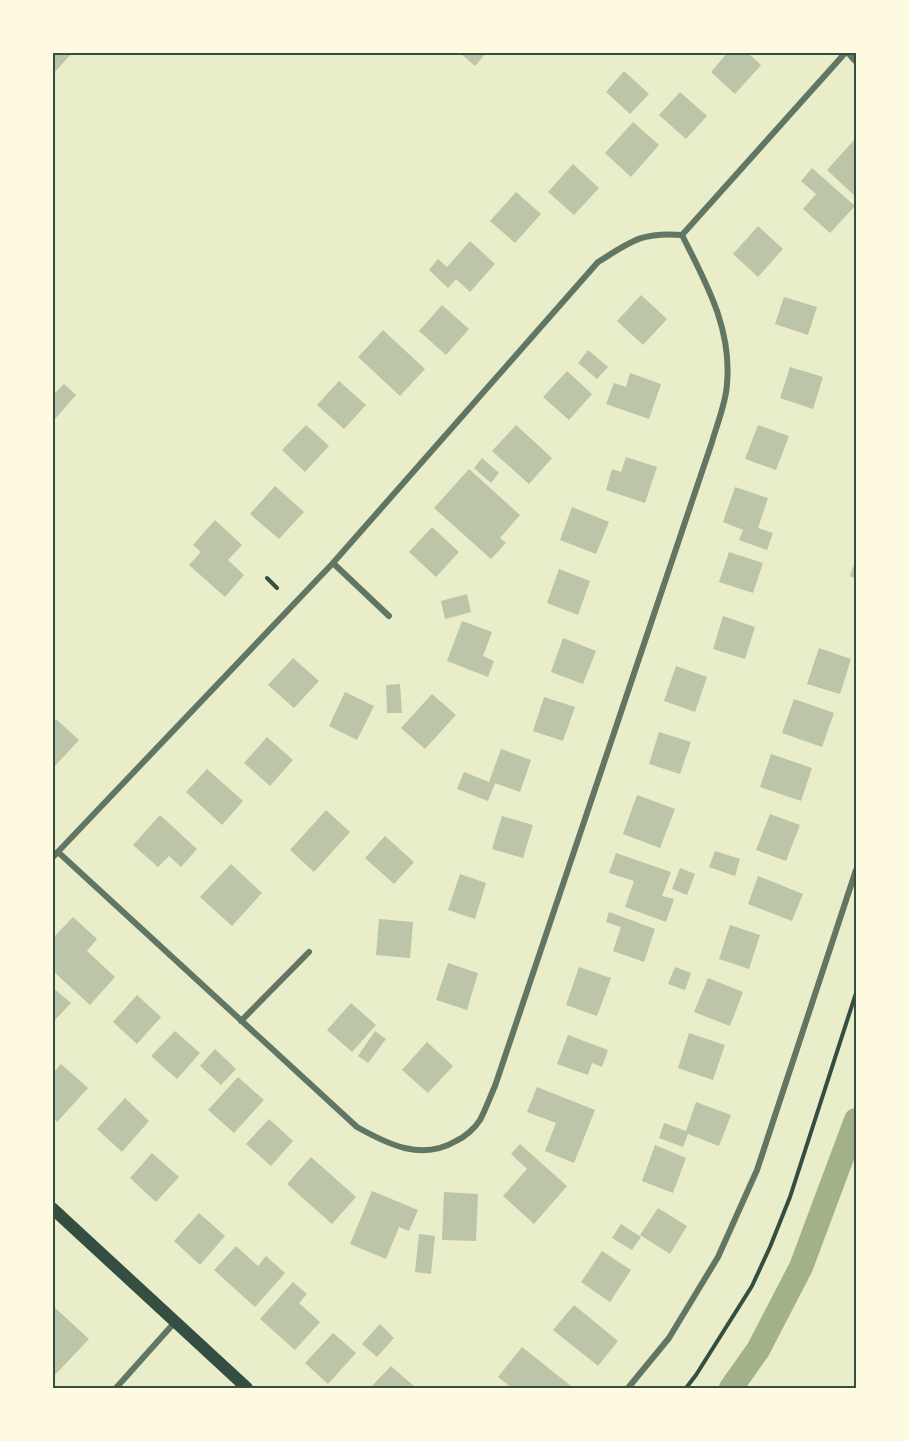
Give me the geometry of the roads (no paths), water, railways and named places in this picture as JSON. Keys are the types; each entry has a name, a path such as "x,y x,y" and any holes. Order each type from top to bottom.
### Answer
{"main road":[{"path":"52,1208 246,1389"}],"street":[{"path":"682,235 848,52 856,58"},
{"path":"52,858 333,563 598,262 635,239 659,233 682,235"},
{"path":"58,852 357,1127 380,1141 424,1152 445,1148 462,1138 479,1122 495,1086 697,488 727,387 728,352 715,302 682,235"},
{"path":"333,563 389,616"},
{"path":"628,1389 669,1338 718,1257 757,1170 856,870"},
{"path":"241,1021 309,952"},
{"path":"116,1389 175,1322"}],"waterway":[{"path":"731,1388 758,1350 801,1267 856,1120"}]}
